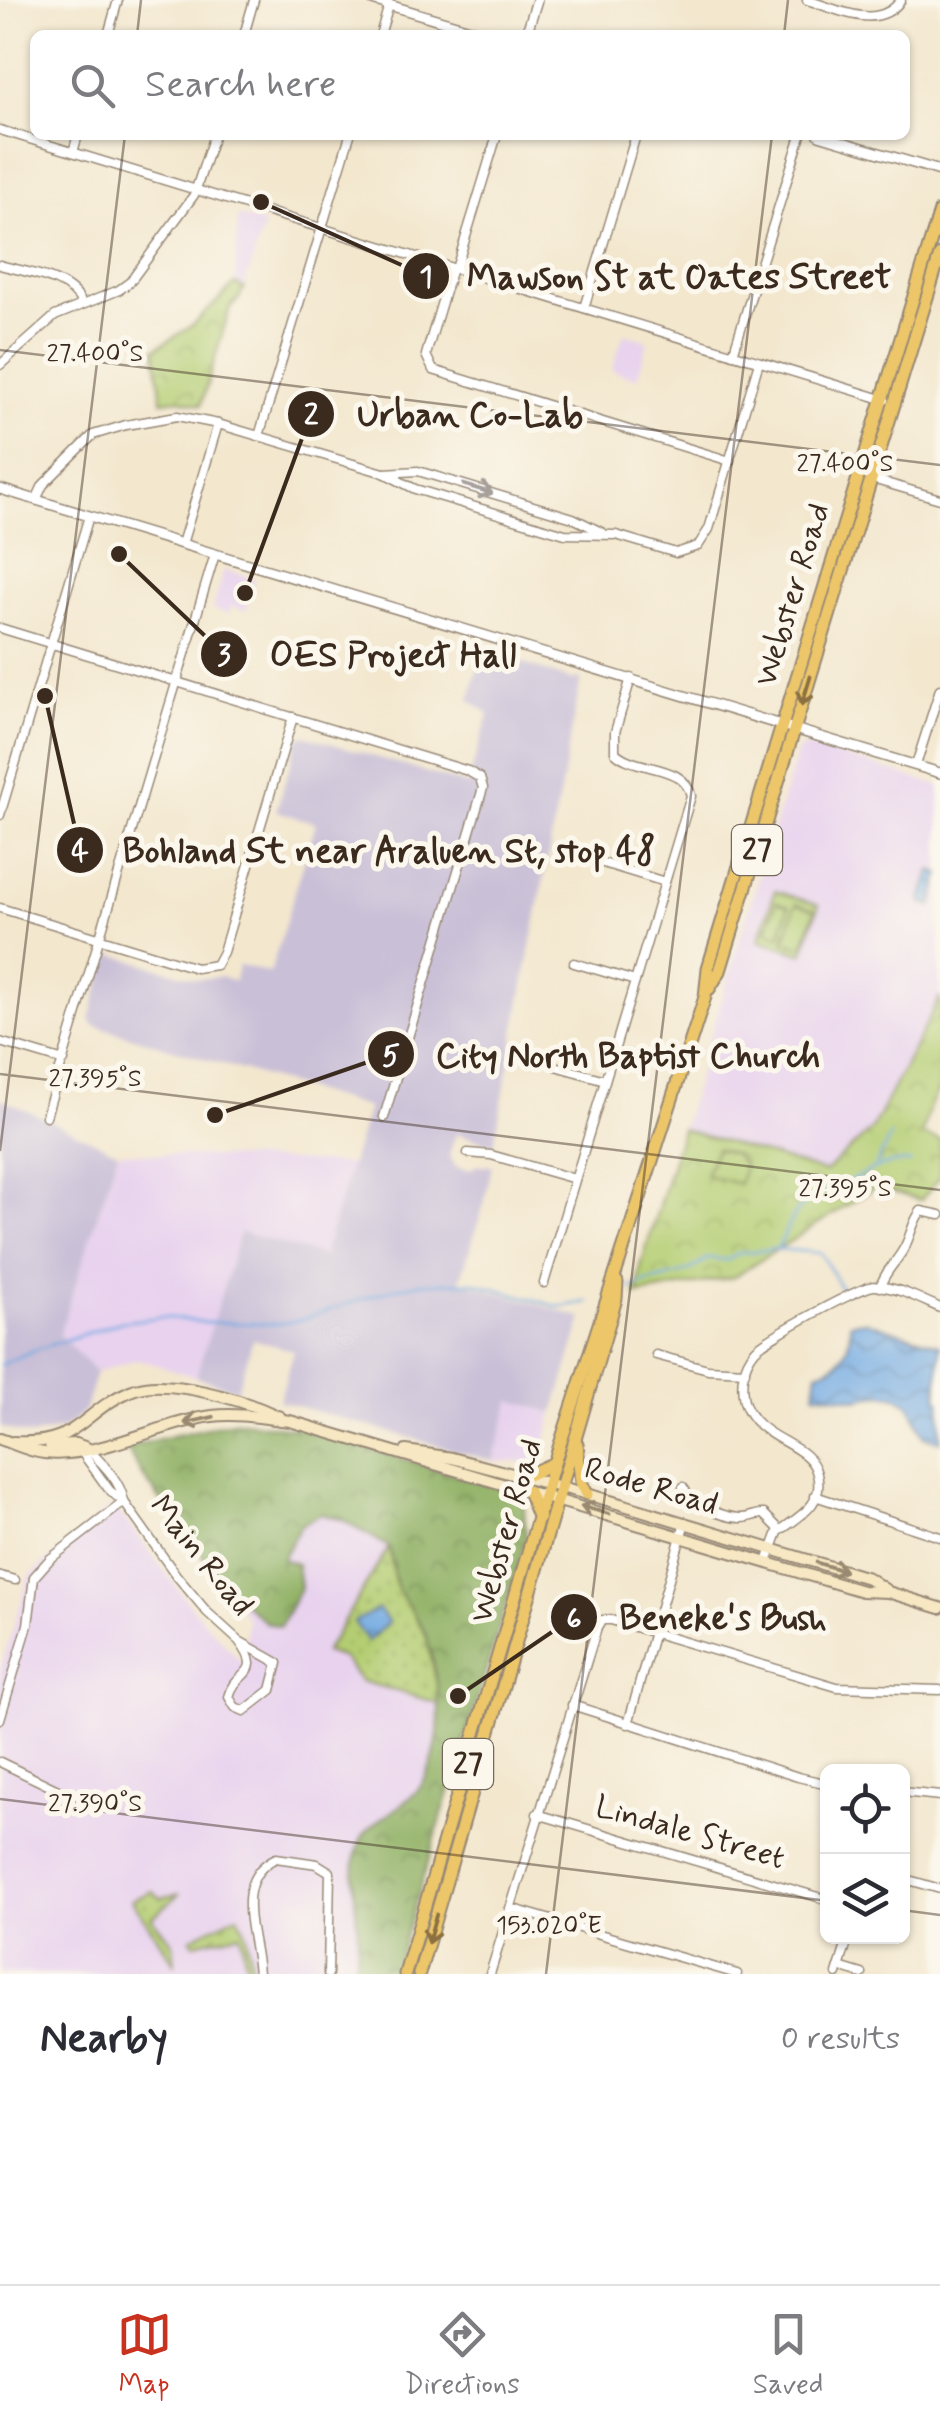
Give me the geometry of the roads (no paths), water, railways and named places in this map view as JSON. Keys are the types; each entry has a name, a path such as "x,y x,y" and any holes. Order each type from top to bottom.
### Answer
{"main road":[{"name":"Webster Road","path":"419,1974 553,1492 554,1463 705,997 708,968 865,477 940,212"},
{"name":"Webster Road","path":"888,401 940,254"},
{"name":"Webster Road","path":"405,1974 539,1519 576,1440 616,1299 617,1278"},
{"name":"Rode Road","path":"4,1440 34,1443 66,1436 135,1388 163,1386 266,1410 290,1422"},
{"path":"34,1443 83,1448 83,1431 94,1415"},
{"name":"Rode Road","path":"4,1440 39,1452 110,1443 211,1416 290,1422 523,1478 681,1536 862,1591 888,1592 940,1608"},
{"path":"576,1440 587,1494"},
{"name":"Rode Road","path":"395,1450 423,1462 528,1491 587,1494 685,1522 868,1578 888,1592"},
{"path":"523,1478 554,1463"},
{"path":"528,1491 539,1519"}],"street":[{"path":"109,30 118,0"},
{"path":"245,30 254,0"},
{"path":"372,0 473,30"},
{"path":"528,30 537,0"},
{"path":"807,0 874,17 891,11 901,0"},
{"path":"382,30 390,5"},
{"path":"0,130 30,139"},
{"path":"33,140 888,401"},
{"path":"72,152 76,140"},
{"path":"0,365 55,316 120,290 130,282 196,190 212,140"},
{"path":"259,436 348,140"},
{"path":"494,140 424,365 730,461"},
{"path":"584,308 634,140"},
{"path":"734,354 799,140"},
{"path":"837,140 940,171"},
{"path":"0,265 68,286 82,304"},
{"path":"384,473 418,471 573,518 605,534 676,552 698,546 709,529 759,362"},
{"path":"36,500 42,485 98,433 170,417 218,424 384,473 415,489 548,530 574,536 605,534"},
{"path":"182,544 218,424"},
{"path":"865,477 940,499"},
{"path":"0,489 940,773"},
{"path":"0,815 8,771 89,516"},
{"path":"46,1116 216,554"},
{"path":"0,628 468,771 480,778 482,788 384,1116"},
{"path":"544,1283 691,791 678,776 627,761 615,752 614,732 631,678"},
{"path":"916,766 940,688"},
{"path":"0,908 196,968 207,969 218,962 293,718"},
{"path":"594,860 666,882"},
{"path":"574,963 635,981"},
{"path":"0,1042 64,1061"},
{"path":"555,1066 605,1080"},
{"path":"468,1154 492,1154 575,1179"},
{"path":"880,1287 906,1245 917,1215 921,1211 940,1215"},
{"path":"767,1562 780,1530 806,1514 816,1496 818,1474 810,1459 765,1432 750,1414 742,1388 744,1370 755,1350 865,1287 880,1287 940,1308"},
{"path":"656,1355 708,1369 744,1370"},
{"path":"105,1466 104,1455 110,1443"},
{"name":"Main Road","path":"83,1448 105,1466 122,1490 124,1502"},
{"name":"Main Road","path":"83,1448 110,1491 124,1502 202,1607 249,1654 251,1666 233,1686 229,1697 235,1707 244,1710 271,1690 279,1665 239,1641"},
{"path":"683,1488 701,1505 742,1518 758,1513 767,1515 780,1530"},
{"path":"816,1496 940,1537"},
{"path":"0,1718 28,1625 32,1585 38,1570 124,1502"},
{"path":"628,1724 685,1522"},
{"path":"0,1576 16,1580"},
{"path":"490,1974 596,1628 602,1620 837,1686 940,1690"},
{"path":"572,1705 820,1782"},
{"path":"1,1764 71,1794 98,1800"},
{"path":"910,1793 940,1796"},
{"name":"Lindale Street","path":"538,1814 820,1898"},
{"path":"258,1974 247,1898 250,1884 276,1858 317,1864 330,1872 328,1974"},
{"path":"910,1880 940,1889"},
{"path":"510,1908 737,1974"},
{"path":"846,1944 838,1971 862,1974"}],"water":[{"path":"931,871 940,874 932,906 921,902"},
{"path":"865,1321 940,1345 940,1442 924,1436 910,1405 896,1396 880,1394 857,1399 815,1393 818,1372 834,1365 844,1354 850,1323"},
{"path":"378,1609 389,1622 368,1641 354,1622"}],"waterway":[{"path":"876,1165 891,1135"},
{"path":"630,1288 681,1273 708,1258 728,1260 738,1253 777,1249 795,1214 814,1198 878,1167 910,1163"},
{"path":"777,1249 821,1253 842,1291"},
{"path":"0,1365 120,1322 162,1317 278,1324 421,1283 473,1282 559,1307 588,1302"}],"place":[{"name":"Mawson St at Oates Street","path":"261,202"},
{"name":"OES Project Hall","path":"119,554"},
{"name":"Urban Co-Lab","path":"245,593"},
{"name":"Bohland St near Araluen St, stop 48","path":"45,696"},
{"name":"City North Baptist Church","path":"215,1115"},
{"name":"Beneke's Bush","path":"458,1696"}]}
